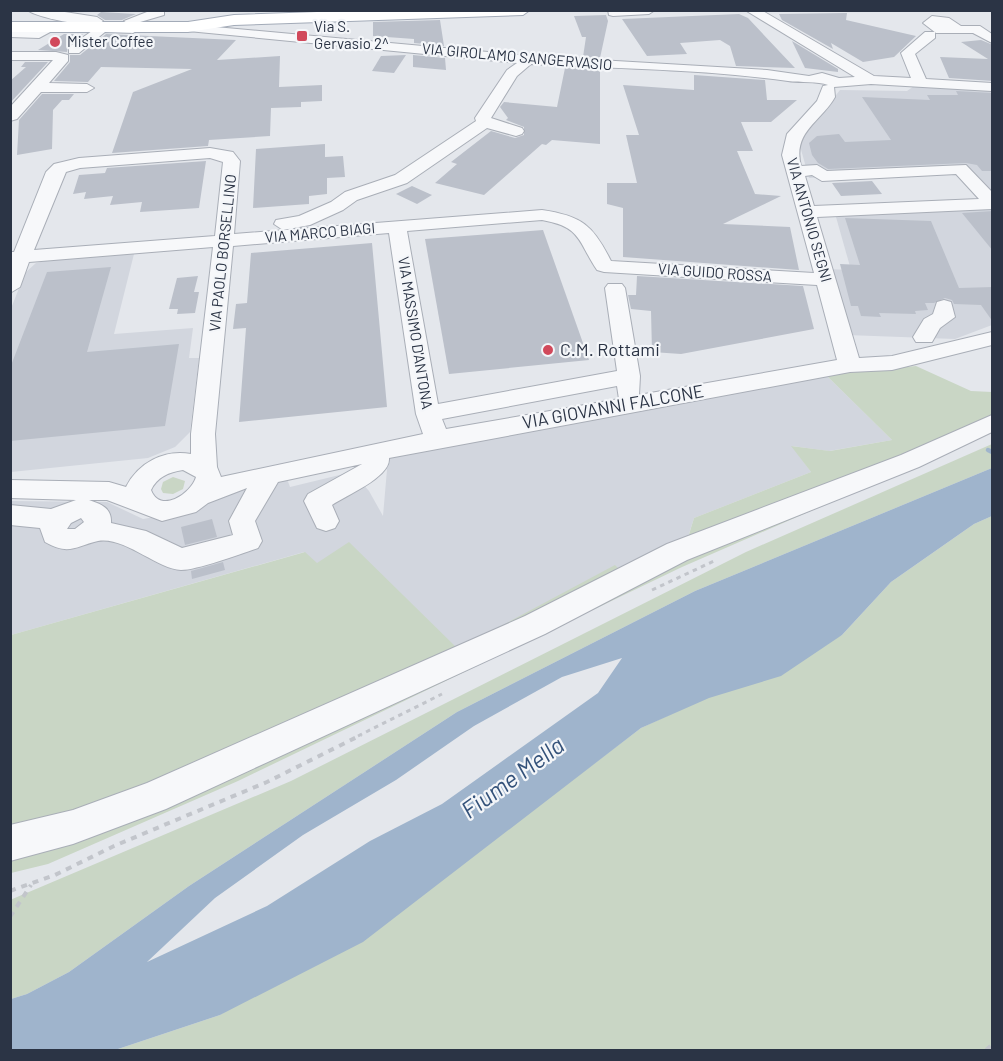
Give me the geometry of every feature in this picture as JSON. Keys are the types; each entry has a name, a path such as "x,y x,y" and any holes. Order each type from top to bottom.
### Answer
{"main road":[{"path":"218,23 419,10"},
{"path":"41,30 98,26 128,15 218,23 523,10"},
{"path":"10,26 41,30 178,21"}],"street":[{"path":"33,10 41,30"},
{"path":"128,15 152,18 158,15 158,10"},
{"path":"613,12 649,10"},
{"path":"751,10 808,41 861,77"},
{"path":"10,33 178,21"},
{"name":"VIA GIROLAMO SANGERVASIO","path":"218,23 526,59 767,74 809,80 813,86 832,86"},
{"path":"74,50 98,26"},
{"path":"958,30 975,29 993,39"},
{"path":"10,54 41,30"},
{"path":"918,78 909,59 909,52 930,35"},
{"path":"10,54 63,58 11,116"},
{"path":"484,123 483,118 506,82 512,73 524,65 526,59"},
{"path":"909,59 891,63 886,69 893,73 918,78 993,87"},
{"path":"832,86 861,77 918,78"},
{"name":"VIA ANTONIO SEGNI","path":"832,86 827,99 791,136 790,154 826,280 850,350"},
{"path":"37,87 87,88"},
{"path":"274,233 277,225 303,221 351,196 401,179 484,123 516,131"},
{"name":"VIA PAOLO BORSELLINO","path":"10,287 16,258 55,172 60,168 79,163 210,153 228,156 232,161 203,434 203,484"},
{"path":"795,171 817,170 822,176 960,169 993,203"},
{"path":"806,211 829,213 993,203"},
{"path":"339,204 388,216 471,212 494,219"},
{"name":"VIA MARCO BIAGI","path":"16,258 224,236 542,215 575,222 587,231 604,266"},
{"name":"VIA MASSIMO D'ANTONA","path":"397,226 428,414 437,439"},
{"name":"VIA GUIDO ROSSA","path":"604,266 826,280"},
{"path":"615,288 629,376 628,404"},
{"path":"918,344 932,324 944,317 944,306"},
{"name":"VIA GIOVANNI FALCONE","path":"10,489 109,490 164,510 178,509 203,484 234,482 376,451 628,404 850,350 892,363 989,343"},
{"path":"428,414 629,376"},
{"path":"10,843 73,827 154,797 535,625 677,552 910,461 993,423"},
{"path":"170,463 203,434"},
{"path":"326,521 316,501 374,468 377,464 376,451"},
{"path":"10,515 56,520 68,511 89,508 98,515 99,519 93,530 136,538 170,556 182,559 248,541 242,521 224,509 183,461 170,463"},
{"name":"VIA GIOVANNI FALCONE","path":"109,490 146,476 170,463"},
{"path":"242,521 262,482 270,474"},
{"path":"143,503 138,490 146,476"}],"path":[{"path":"10,917 32,884"},
{"path":"986,1050 993,1045"}],"shaded area":[{"path":"917,84 992,88 992,198 966,169 809,178 800,146 801,140 840,90 907,91"},
{"path":"992,200 992,325 955,339 847,335 827,269 851,270 836,217 830,216 828,209"},
{"path":"134,254 114,334 193,328 189,358 199,358 190,432 175,447 148,458 11,472 10,311 25,273 36,263 50,260"},
{"path":"826,375 892,440 829,451 792,446 811,472 694,518 687,540 457,649 317,564 304,552 11,635 11,501 107,502 143,519 179,513 235,489 286,476 290,487 352,472 369,491 383,516 388,458"}],"green space":[{"path":"916,366 971,391 992,392 992,432 682,567 238,781 48,864 11,873 11,635 305,552 317,563 349,542 458,649 615,565 623,573 687,541 694,518 811,472 791,446 830,451 892,440 826,375"},
{"path":"992,444 992,468 695,591 457,712 189,886 69,972 27,994 11,999 10,900 291,781 746,552"},
{"path":"173,477 185,481 183,489 173,494 163,493 161,489 163,482"},
{"path":"992,516 992,1050 115,1050 220,1015 567,784 641,728 842,635 891,582 974,524"}],"water":[{"name":"Fiume Mella","path":"992,468 992,516 974,524 891,582 842,635 781,676 709,698 641,728 363,942 220,1015 115,1050 11,1050 11,999 27,994 69,972 189,886 457,712 695,591","holes":["622,658 598,693 442,804 370,841 267,906 147,962 215,898 303,835 396,780 474,726 562,677"]}],"building":[{"path":"101,12 136,14 122,20 105,20 97,15"},
{"path":"847,13 846,20 916,36 894,57 863,62 831,43 833,49 782,20 779,14"},
{"path":"739,14 748,18 795,68 736,66 730,46 720,40 680,43 687,54 647,56 622,19"},
{"path":"606,15 608,21 600,58 583,57 586,37 582,37 574,16"},
{"path":"440,20 444,46 414,43 414,39 373,36 373,22"},
{"path":"64,34 83,34 68,45 67,52 38,50"},
{"path":"106,34 236,40 217,60 280,56 279,87 322,85 322,101 301,102 301,107 271,108 270,136 209,140 208,146 112,153 133,92 192,69 101,67 88,82 54,81 70,62 70,55 80,55"},
{"path":"981,40 993,45 993,81 949,78 940,57 988,59 961,42"},
{"path":"792,41 838,69 838,72 805,68"},
{"path":"406,55 394,73 372,71 381,56"},
{"path":"413,55 445,58 446,70 413,67"},
{"path":"25,62 48,62 10,103 10,81 26,67 21,67"},
{"path":"565,68 600,70 600,144 552,140 546,145 542,144 484,195 435,183 457,164 451,162 491,131 515,138 524,135 524,127 506,120 508,118 500,107 504,102 557,107"},
{"path":"694,75 765,80 767,100 797,100 771,122 741,122 753,151 737,151 755,194 781,196 723,224 790,227 799,270 623,257 623,208 607,204 607,183 637,183 626,135 639,135 623,85 694,90"},
{"path":"956,91 993,93 993,171 982,171 977,165 966,163 828,169 818,163 812,155 809,143 817,136 839,134 845,142 891,140 862,97 930,100 927,95 958,95"},
{"path":"42,94 74,94 69,100 62,100 53,110 52,149 17,155 19,120"},
{"path":"325,144 325,157 343,156 345,177 327,178 327,194 309,196 309,204 253,208 256,149"},
{"path":"206,161 199,208 140,212 142,202 110,205 113,196 84,199 86,192 73,194 79,175 105,173 107,168"},
{"path":"872,181 882,194 841,196 832,183"},
{"path":"412,186 432,195 417,204 396,194"},
{"path":"993,211 993,251 962,213"},
{"path":"845,218 931,221 959,288 993,287 993,322 981,305 954,304 952,300 945,298 934,303 925,303 928,310 915,311 916,314 879,313 881,317 861,316 858,306 851,306 840,264 860,265"},
{"path":"543,230 589,360 449,374 425,239"},
{"path":"372,243 387,407 239,422 246,328 233,329 236,304 247,303 251,253"},
{"path":"111,267 87,352 179,344 165,426 10,441 10,368 47,272"},
{"path":"198,276 194,292 199,292 195,313 177,314 178,309 169,309 177,278"},
{"path":"637,276 803,286 814,329 681,354 652,352 651,311 631,309 628,295 636,295"},
{"path":"212,519 217,537 185,545 181,527"},
{"path":"223,562 225,570 192,579 191,571"}],"waterway":[{"path":"988,450 992,452"}],"place":[{"name":"Via S. Gervasio 2^","path":"302,36"},
{"name":"Mister Coffee","path":"55,42"},
{"name":"C.M. Rottami","path":"548,350"}]}
